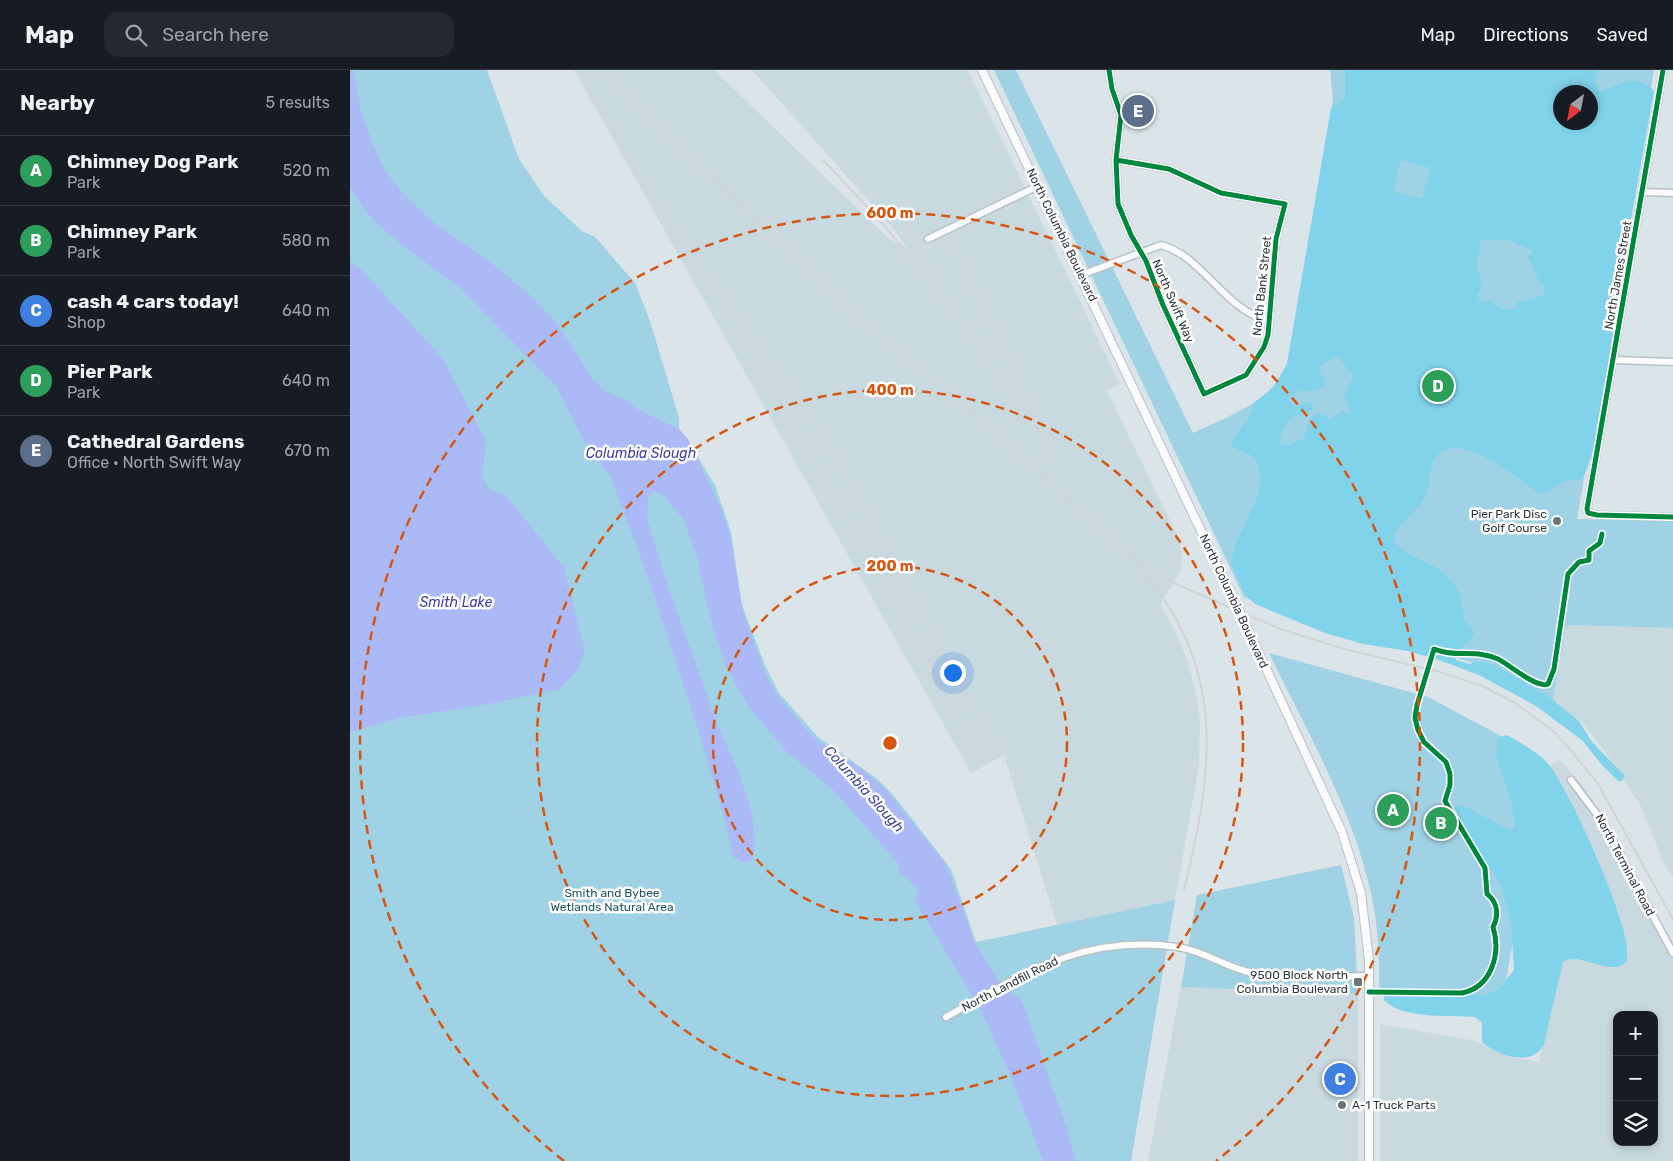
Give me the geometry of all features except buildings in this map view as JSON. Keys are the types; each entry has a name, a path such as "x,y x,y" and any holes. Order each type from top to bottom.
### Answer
{"main road":[{"name":"North Columbia Boulevard","path":"982,70 1251,636 1348,848 1363,905 1369,976 1370,1161"}],"street":[{"name":"North Swift Way","path":"1110,70 1112,89 1121,115 1116,160 1118,204 1130,235 1141,252 1204,394"},
{"name":"North James Street","path":"1663,70 1588,513 1673,517"},
{"name":"North Bank Street","path":"1116,160 1169,169 1220,194 1285,204 1276,239 1267,340 1248,373 1204,394"},
{"path":"928,239 1038,186"},
{"path":"1642,192 1673,193"},
{"path":"1081,275 1157,246 1166,246 1193,262 1224,294 1257,316 1268,320"},
{"path":"1614,360 1673,362"},
{"name":"North Terminal Road","path":"1572,780 1602,821 1673,953"},
{"name":"North Landfill Road","path":"946,1016 1029,972 1060,958 1090,950 1151,946 1189,949 1244,971 1268,975 1369,976"}],"shaded area":[{"path":"574,70 714,70 889,239 907,248 894,229 752,70 968,70 1120,384 1107,391 1176,533 1182,554 1180,572 1160,604 1175,631 1187,659 1200,719 1199,765 1175,900 1057,925 1004,755 971,773"},
{"path":"1345,70 1598,70 1595,82 1596,85 1553,85 1553,130 1598,130 1598,88 1600,92 1635,81 1648,85 1654,91 1622,270 1607,296 1604,306 1608,316 1614,322 1597,430 1587,469 1581,479 1567,481 1540,494 1487,458 1471,451 1456,448 1443,451 1432,464 1425,497 1394,535 1395,542 1405,552 1440,569 1454,584 1460,594 1464,619 1474,631 1474,636 1456,653 1456,660 1470,664 1475,661 1495,665 1549,697 1579,721 1592,742 1624,775 1623,780 1619,782 1601,764 1583,741 1536,706 1479,675 1439,660 1408,651 1363,644 1325,633 1255,604 1246,595 1231,563 1235,546 1258,496 1261,476 1256,460 1251,455 1231,447 1232,441 1248,419 1255,402 1273,388 1287,364 1331,108 1345,98","holes":["1401,160 1431,168 1422,199 1393,191","1481,240 1507,240 1532,250 1532,255 1527,254 1539,282 1544,286 1544,295 1523,302 1517,301 1517,308 1509,310 1499,307 1491,300 1487,302 1480,301 1477,294 1482,287 1477,265","1337,356 1353,375 1346,394 1351,412 1348,414 1342,411 1330,420 1327,416 1317,413 1310,419 1304,438 1288,446 1280,444 1282,432 1286,424 1295,416 1305,414 1313,408 1311,402 1296,406 1291,404 1289,397 1300,391 1316,390 1325,386 1325,379 1320,373 1321,365"]},
{"path":"1566,625 1673,628 1673,878 1664,864 1642,808 1610,758 1582,722 1552,706"},
{"path":"1507,735 1541,757 1550,766 1559,780 1600,865 1623,927 1627,950 1625,963 1620,966 1608,967 1573,959 1563,962 1544,1044 1532,1056 1524,1058 1497,1052 1482,1042 1482,1023 1475,1017 1414,1013 1392,1006 1384,1000 1384,990 1389,987 1484,996 1499,989 1514,970 1511,920 1500,883 1454,812 1455,807 1462,805 1511,831 1515,827 1512,803 1497,759 1498,738"},
{"path":"1560,760 1583,786 1600,812 1673,947 1673,1161 1380,1161 1380,1024 1476,1041 1506,1056 1539,1062 1563,962 1573,958 1584,962 1629,954 1617,907 1596,854 1550,766"},
{"path":"1181,987 1358,994 1358,1161 1148,1161"}],"green space":[{"name":"Smith and Bybee Wetlands Natural Area","path":"350,70 487,70 519,159 545,197 582,231 595,237 635,283 650,321 679,418 679,429 661,421 698,457 715,485 731,532 742,605 765,665 779,693 818,737 876,778 890,791 913,820 951,869 976,942 1175,900 1131,1161 350,1161"},
{"path":"994,70 1016,70 1193,433 1234,414 1260,398 1280,377 1287,364 1333,100 1330,70 1654,70 1577,519 1673,521 1673,628 1566,625 1552,706 1484,667 1471,662 1261,604 1244,597"},
{"path":"1269,653 1428,697 1503,737 1543,765 1503,999 1379,995 1379,950 1376,921 1371,892 1359,849 1324,763"},
{"path":"1341,865 1354,918 1358,994 1181,987 1197,895"}],"water":[{"name":"Columbia Slough","path":"350,70 353,70 361,111 372,142 384,169 402,193 432,221 498,268 530,295 559,326 594,381 607,392 622,398 637,409 679,429 688,439 721,508 730,535 743,612 766,675 778,696 813,737 861,769 885,789 946,864 975,943 999,981 1022,1001 1066,1126 1076,1161 1043,1161 1011,1077 981,1010 915,901 919,889 900,873 898,863 833,790 787,752 748,706 725,665 710,617 697,556 683,519 663,495 653,491 648,499 647,518 665,578 717,723 739,773 752,814 755,846 752,860 743,863 733,857 725,820 693,713 648,577 610,475 586,445 556,386 460,288 403,246 372,219 350,188"},
{"name":"Smith Lake","path":"350,263 362,270 443,359 486,441 482,477 489,489 505,495 564,567 585,652 577,671 560,689 484,705 399,718 350,732"}],"railway":[{"path":"578,70 651,199 820,430 999,753"},
{"path":"600,70 855,314 988,425 1110,538 1136,559 1174,583 1280,629 1345,649 1444,673 1482,686 1515,703 1553,731 1598,784 1673,919"},
{"path":"823,160 884,225 976,340 1028,426"},
{"path":"906,221 918,244 932,279"},
{"path":"951,239 1021,382 1038,430 1056,462"},
{"path":"739,329 984,761"},
{"path":"1136,564 1166,601 1187,640 1200,679 1206,719 1206,760 1202,802 1184,890"}],"cycle path":[{"path":"1109,70 1112,89 1121,115 1116,160 1118,204 1131,235 1146,261 1163,305 1204,394 1246,375 1264,347 1268,335 1276,239 1285,204 1221,193 1169,169 1116,160"},
{"path":"1663,70 1587,509 1588,513 1597,515 1673,517"},
{"path":"1369,992 1462,993 1472,990 1481,984 1492,968 1496,947 1493,927 1497,914 1495,905 1487,894 1485,868 1445,801 1450,785 1450,774 1446,762 1424,742 1418,730 1415,718 1417,705 1434,649 1442,652 1490,656 1537,683 1548,684 1554,669 1568,574 1579,562 1589,560 1589,551 1600,543 1602,534"}],"place":[{"name":"Cathedral Gardens","path":"1138,111"},
{"name":"Pier Park","path":"1438,386"},
{"name":"Pier Park Disc Golf Course","path":"1557,521"},
{"name":"Chimney Dog Park","path":"1393,810"},
{"name":"Chimney Park","path":"1441,823"},
{"name":"9500 Block North Columbia Boulevard","path":"1358,982"},
{"name":"cash 4 cars today!","path":"1340,1079"},
{"name":"A-1 Truck Parts","path":"1342,1105"}]}
